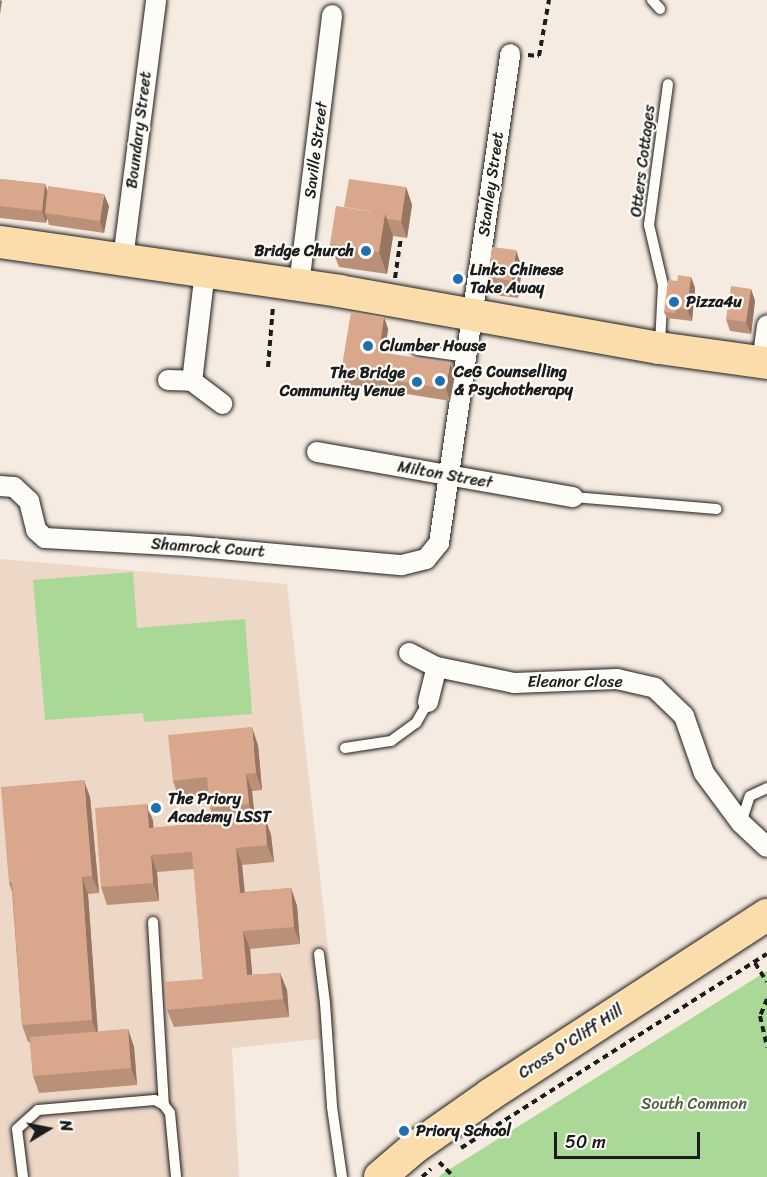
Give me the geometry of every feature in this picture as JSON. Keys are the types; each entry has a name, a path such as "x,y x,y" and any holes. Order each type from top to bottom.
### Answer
{"main road":[{"path":"0,242 287,283 659,348 764,363"},
{"name":"Cross O'Cliff Hill","path":"380,1177 414,1148 491,1094 767,915"}],"street":[{"name":"Boundary Street","path":"123,259 156,0"},
{"name":"Saville Street","path":"287,283 332,15"},
{"name":"Stanley Street","path":"439,543 510,54"},
{"path":"192,381 206,271"},
{"path":"764,363 767,325"},
{"path":"168,380 192,381 222,404"},
{"name":"Milton Street","path":"317,452 573,497"},
{"name":"Shamrock Court","path":"0,486 14,487 29,501 36,530 45,538 187,546 402,565 426,559 439,543"},
{"name":"Eleanor Close","path":"410,653 437,667 514,683 617,679 655,688 684,716 704,773 741,823 767,847"},
{"path":"428,702 437,667"}],"lane":[{"path":"652,0 660,9"},
{"name":"Otters Cottages","path":"659,348 663,285 650,225 668,84"},
{"path":"417,350 466,357"},
{"path":"573,497 716,509"},
{"path":"345,748 391,741 416,723 428,702"},
{"path":"741,823 750,796 767,788"},
{"path":"153,922 164,1105"},
{"path":"319,954 325,1003 332,1107 342,1177"},
{"path":"23,1177 17,1129 38,1110 155,1100 164,1105 170,1113 176,1177"}],"path":[{"path":"510,54 539,56 549,0"},
{"path":"392,300 401,237"},
{"path":"268,368 287,283"},
{"path":"459,1149 767,954"},
{"path":"755,963 767,981"},
{"path":"767,999 760,1016 767,1047"},
{"path":"449,1156 439,1162 454,1177"}],"shaded area":[{"name":"The Priory Academy LSST","path":"0,559 287,584 338,1037 232,1048 239,1177 0,1177"}],"green space":[{"path":"133,572 137,628 245,619 252,714 144,722 143,713 45,720 33,580"},
{"name":"South Common","path":"767,971 767,1177 439,1177 442,1174"}],"building":[{"path":"0,179 45,184 42,211 0,206"},
{"path":"349,179 406,187 401,221 387,219 385,214 344,207"},
{"path":"48,186 104,194 100,221 45,213"},
{"path":"336,206 385,214 379,252 330,244"},
{"path":"492,247 516,250 512,281 488,277"},
{"path":"678,275 691,277 687,309 674,307"},
{"path":"668,280 678,281 674,307 676,313 664,312"},
{"path":"731,286 751,289 746,322 726,319"},
{"path":"351,312 384,317 379,352 450,363 446,389 341,372"},
{"path":"252,727 256,773 246,774 249,804 210,808 207,777 173,781 168,735"},
{"path":"84,780 92,876 82,877 92,1020 22,1025 12,882 9,883 1,787"},
{"path":"147,804 149,828 265,818 267,845 236,848 240,893 291,888 294,927 243,931 247,975 280,973 283,999 167,1010 165,982 203,979 192,852 151,855 153,883 101,887 95,808"},
{"path":"128,1029 131,1068 33,1076 30,1037"}],"place":[{"name":"Bridge Church","path":"366,251"},
{"name":"Links Chinese Take Away","path":"458,279"},
{"name":"Pizza4u","path":"674,302"},
{"name":"Clumber House","path":"368,346"},
{"name":"CeG Counselling & Psychotherapy","path":"440,381"},
{"name":"The Bridge Community Venue","path":"417,382"},
{"name":"The Priory Academy LSST","path":"156,808"},
{"name":"Priory School","path":"404,1131"}]}
